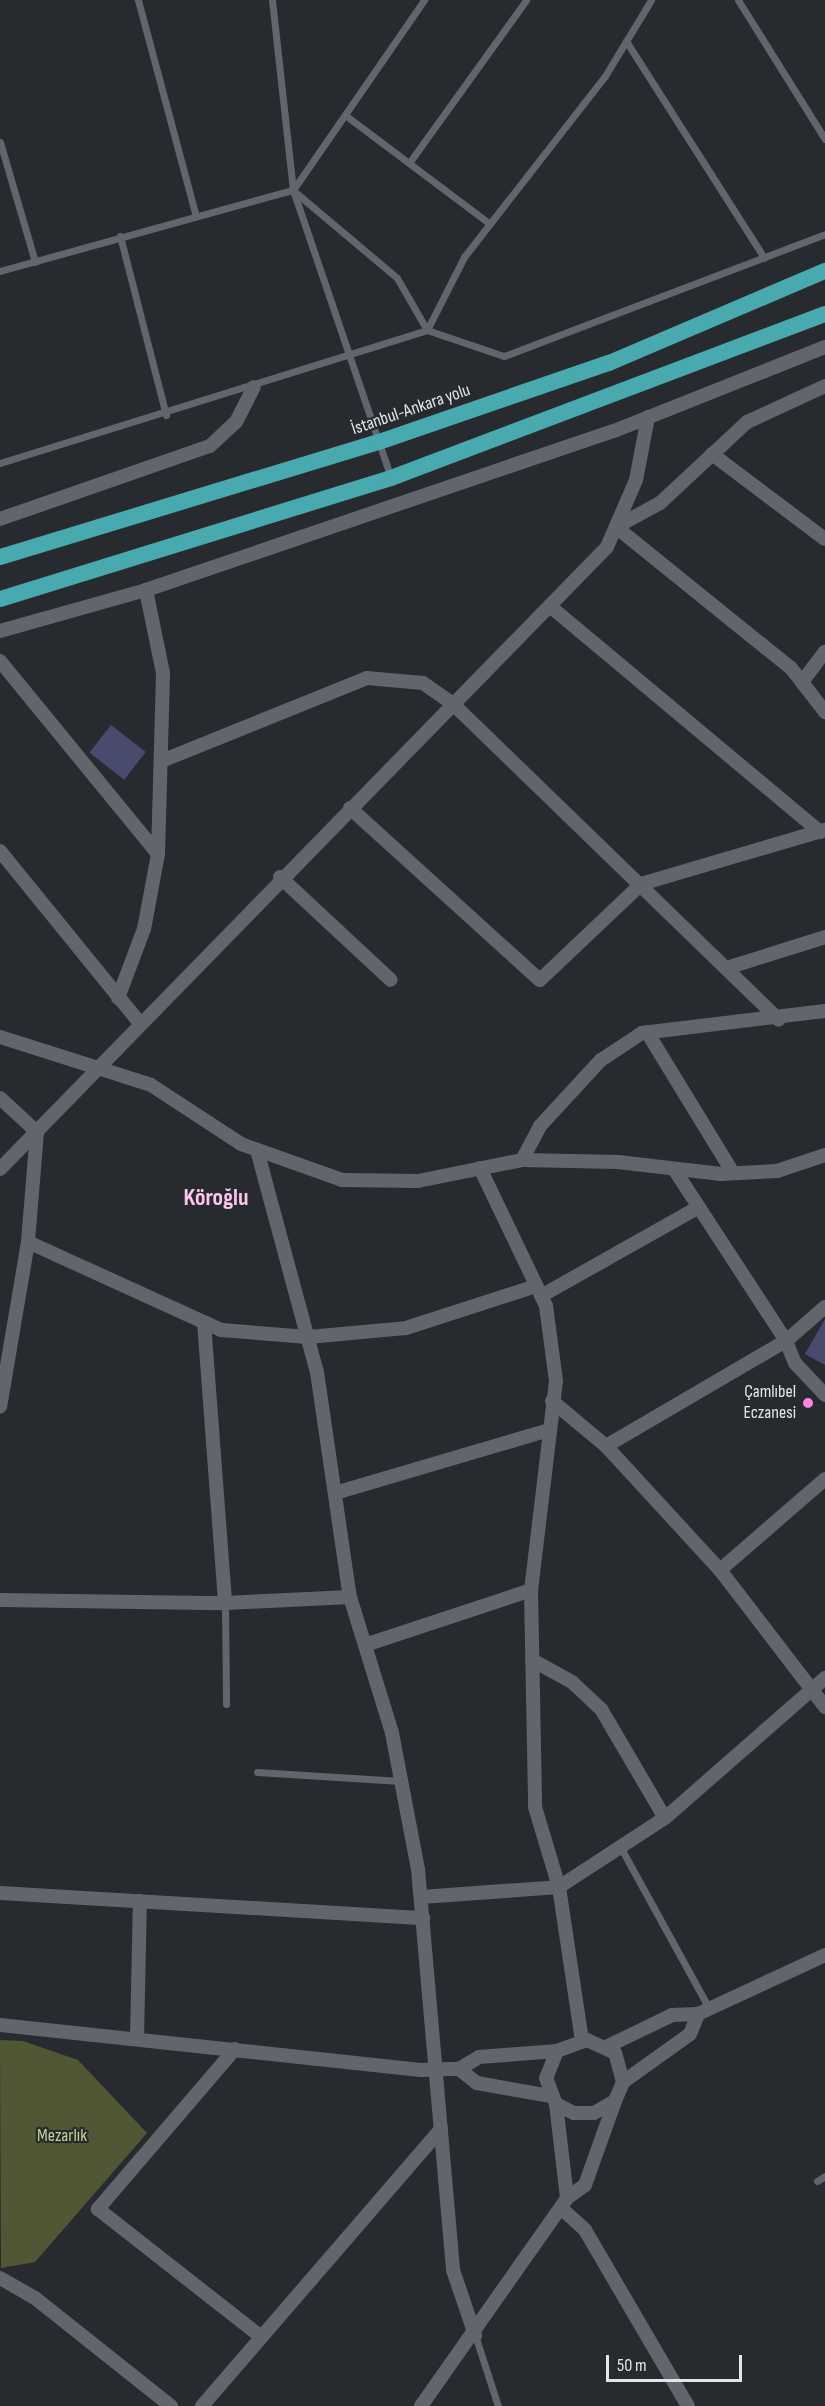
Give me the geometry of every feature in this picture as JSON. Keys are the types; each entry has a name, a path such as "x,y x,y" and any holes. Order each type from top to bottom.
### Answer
{"highway":[{"name":"İstanbul-Ankara yolu","path":"0,557 379,442 609,363 825,271"},
{"path":"0,599 391,478 825,314"}],"street":[{"path":"0,631 146,590 648,417 825,347"},
{"path":"616,527 660,502 747,422 825,386"},
{"path":"0,519 210,446 236,422 254,387"},
{"path":"0,1168 280,877 452,703 551,607 607,547 636,480 648,417"},
{"path":"712,454 825,539"},
{"path":"616,527 802,682 825,712"},
{"path":"118,998 144,928 158,854 164,760 163,673 146,590"},
{"path":"551,607 822,831"},
{"path":"802,682 825,652"},
{"path":"0,661 158,854"},
{"path":"164,760 368,678 423,683 452,703 730,967 779,1020"},
{"path":"350,808 540,980 641,884 822,831"},
{"path":"0,851 139,1022"},
{"path":"280,877 391,980"},
{"path":"730,967 825,937"},
{"path":"522,1160 540,1126 601,1060 647,1032 779,1020 825,1011"},
{"path":"647,1032 733,1173"},
{"path":"0,1038 99,1066 151,1085 257,1150 342,1180 418,1180 522,1160 733,1173 777,1171 825,1155"},
{"path":"0,1098 36,1132"},
{"path":"0,1407 28,1242 36,1132"},
{"path":"257,1150 308,1337 350,1597 368,1644 401,1781 421,1897 453,2270 475,2335"},
{"path":"480,1168 539,1291 556,1381 546,1431 531,1590 535,1807 559,1887 582,2040"},
{"path":"674,1169 786,1341 795,1363 825,1395"},
{"path":"28,1242 221,1330 308,1337 406,1328 539,1291 699,1207"},
{"path":"606,1446 786,1341 825,1307"},
{"path":"204,1322 225,1603"},
{"path":"552,1401 606,1446 720,1570 820,1683 825,1707"},
{"path":"335,1493 546,1431"},
{"path":"720,1570 825,1479"},
{"path":"368,1644 531,1590"},
{"path":"0,1600 225,1603 350,1597"},
{"path":"532,1660 572,1682 601,1709 664,1818"},
{"path":"421,1897 559,1887 622,1850 664,1818 820,1683"},
{"path":"0,1893 423,1918"},
{"path":"137,2039 140,1901"},
{"path":"608,2046 672,2015 704,2011 825,1955"},
{"path":"623,2082 690,2034 704,2011"},
{"path":"0,2025 437,2070 459,2069 479,2057 556,2051 582,2040 608,2046 621,2062 623,2082 585,2185 565,2204 475,2335 421,2406"},
{"path":"235,2049 98,2209 260,2336"},
{"path":"556,2051 547,2072 553,2100 565,2204 585,2230 688,2406"},
{"path":"459,2069 477,2083 553,2100 583,2114 615,2101"},
{"path":"202,2406 260,2336 441,2129"},
{"path":"0,2278 35,2298 171,2406"}],"lane":[{"path":"138,0 196,216"},
{"path":"272,0 293,190 391,478"},
{"path":"0,271 293,190 424,0"},
{"path":"409,163 526,0"},
{"path":"427,330 464,257 626,41 651,0"},
{"path":"738,0 825,139"},
{"path":"626,41 764,258"},
{"path":"345,115 490,224"},
{"path":"0,142 35,262"},
{"path":"293,190 397,278 427,330"},
{"path":"0,463 166,415 427,330 504,356 825,234"},
{"path":"120,236 166,415"},
{"path":"225,1603 226,1704"},
{"path":"257,1772 401,1781"},
{"path":"622,1850 704,2011"},
{"path":"816,2181 825,2176"},
{"path":"475,2335 498,2406"}],"green space":[{"name":"Mezarlık","path":"0,2040 23,2041 78,2060 147,2133 35,2262 1,2268"}],"building":[{"path":"111,725 146,752 124,780 89,753"},
{"path":"825,1319 825,1365 805,1354"}],"place":[{"name":"Çamlıbel Eczanesi","path":"808,1403"}],"district":[{"name":"Köroğlu","path":"216,1198"}]}
